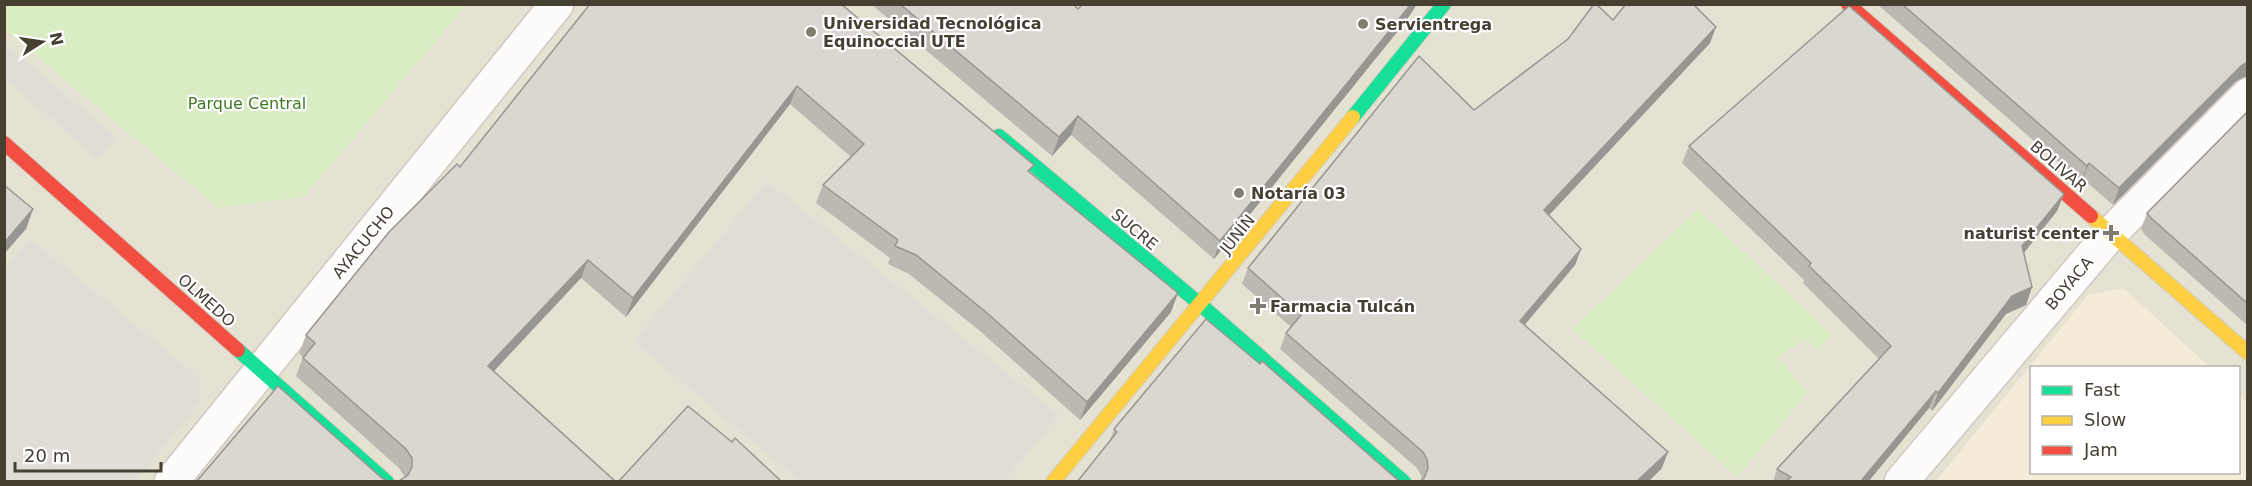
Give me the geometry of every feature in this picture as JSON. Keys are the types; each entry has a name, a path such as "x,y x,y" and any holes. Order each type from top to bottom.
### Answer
{"street":[{"name":"AYACUCHO","path":"171,482 557,4"},
{"name":"JUNÍN","path":"1053,482 1201,305 1444,4"},
{"name":"BOLIVAR","path":"1848,4 2247,353"},
{"name":"BOYACA","path":"1901,482 2111,233 2247,95"},
{"name":"SUCRE","path":"985,125 1201,305 1404,482"},
{"name":"OLMEDO","path":"4,143 387,482"}],"shaded area":[{"path":"4,5 2247,5 2247,481 5,481"},
{"path":"4,43 116,138 98,159 5,78"},
{"path":"767,182 1059,415 1004,481 800,481 634,341"},
{"path":"30,239 199,378 201,401 135,481 5,481 5,269"},
{"path":"2123,288 2209,366 2030,366 2030,474 2240,474 2240,395 2247,402 2247,481 1936,481 2088,295"}],"green space":[{"name":"Parque Central","path":"4,5 467,5 304,197 218,208 5,30"},
{"path":"1698,209 1832,334 1819,350 1804,339 1779,357 1808,393 1737,477 1572,329"}],"building":[{"path":"590,4 841,4 1034,165 1028,171 1178,293 1087,402 987,313 916,255 895,246 898,240 823,185 864,144 797,86 633,298 588,260 488,366 616,482 397,482 408,475 412,467 412,458 406,449 303,358 315,343 306,335 389,232 457,164 460,167"},
{"path":"900,4 1073,4 1078,9 1083,4 1411,4 1220,241 1078,116 1059,137"},
{"path":"1594,4 1613,20 1626,4 1693,4 1716,27 1544,210 1581,249 1520,321 1668,452 1636,482 1419,482 1424,478 1428,469 1427,459 1423,452 1286,333 1301,315 1248,268 1419,56 1474,110 1568,39"},
{"path":"1902,4 2247,4 2247,62 2119,188 2089,163 2087,166"},
{"path":"1849,6 2064,194 2022,246 2032,287 2012,296 1938,393 1936,391 1860,482 1785,482 1791,477 1777,469 1891,346 1809,266 1811,263 1689,146"},
{"path":"2247,112 2247,303 2147,213"},
{"path":"4,185 33,209 4,243"},
{"path":"1206,319 1260,364 1262,361 1402,482 1077,482 1117,432 1114,429"},
{"path":"278,386 382,478 390,482 196,482"},
{"path":"688,406 732,442 735,438 782,482 618,482"}],"traffic: fast":[{"path":"1353,117 1444,4"},
{"path":"999,136 1201,305 1404,482"},
{"path":"238,350 387,482"}],"traffic: slow":[{"path":"1053,482 1353,117"},
{"path":"2091,216 2248,353"}],"traffic: jam":[{"path":"1848,4 2091,216"},
{"path":"4,143 238,350"}],"place":[{"name":"Servientrega","path":"1363,24"},
{"name":"Universidad Tecnológica Equinoccial UTE","path":"811,32"},
{"name":"Notaría 03","path":"1239,193"},
{"name":"naturist center","path":"2111,233"},
{"name":"Farmacia Tulcán","path":"1258,306"}]}
